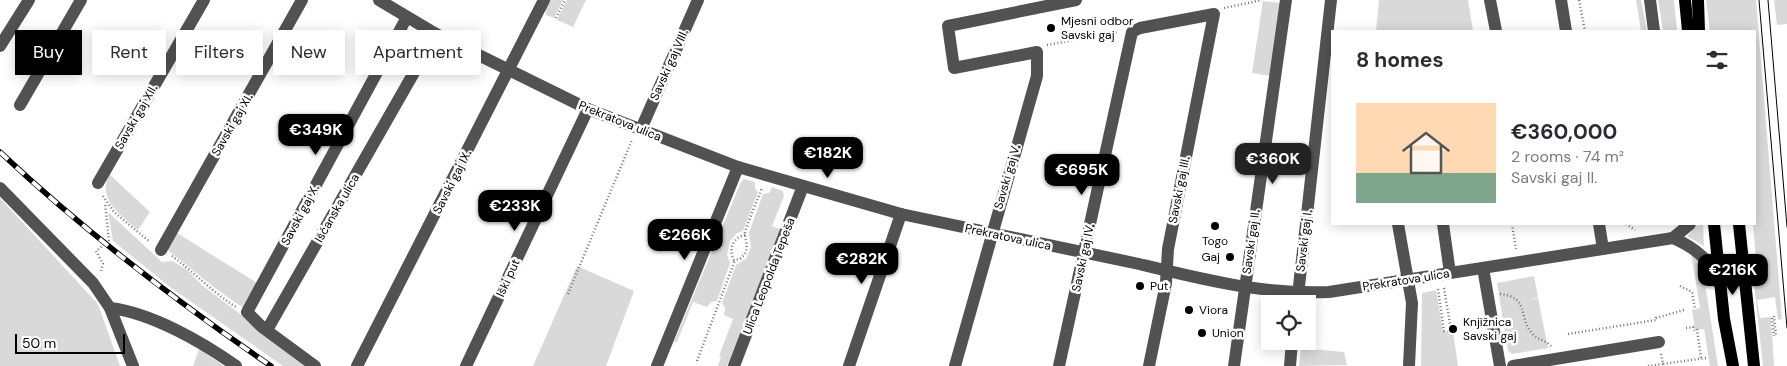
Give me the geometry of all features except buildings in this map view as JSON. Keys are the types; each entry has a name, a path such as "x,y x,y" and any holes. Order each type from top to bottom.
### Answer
{"main road":[{"path":"1685,0 1688,30"},
{"path":"1698,0 1699,30"},
{"path":"1714,225 1720,285 1733,366"},
{"path":"1739,225 1754,366"}],"street":[{"path":"0,46 29,0"},
{"path":"20,104 81,0"},
{"name":"Savski gaj XII.","path":"98,183 204,0"},
{"name":"Savski gaj XI.","path":"161,250 302,0"},
{"name":"Prekratova ulica","path":"379,0 429,30"},
{"name":"Savski gaj IX.","path":"358,365 544,0"},
{"name":"Savski gaj VIII.","path":"639,129 698,0"},
{"path":"1037,52 954,68 948,26 1076,0"},
{"name":"Savski gaj II.","path":"1234,366 1286,0"},
{"name":"Savski gaj I.","path":"1297,295 1331,0"},
{"path":"1490,0 1496,30"},
{"path":"1561,0 1566,30"},
{"path":"1650,0 1654,30"},
{"path":"1132,32 1140,28 1214,14"},
{"name":"Savski gaj III.","path":"1149,366 1170,240 1214,14"},
{"name":"Savski gaj X.","path":"248,310 406,17"},
{"name":"Savski gaj IV.","path":"1059,366 1132,32"},
{"name":"Savski gaj V.","path":"955,366 1037,76 1037,52"},
{"name":"Prekratova ulica","path":"481,57 588,109 738,167 901,214 1283,295"},
{"name":"Išćanska ulica","path":"267,330 413,75"},
{"name":"Iški put","path":"466,366 588,109"},
{"path":"657,366 738,167"},
{"name":"Ulica Leopolda Tepeša","path":"734,366 803,186"},
{"path":"0,188 93,283 110,308 133,366"},
{"path":"849,366 901,214"},
{"path":"1398,225 1412,302 1409,366"},
{"path":"1443,225 1450,273"},
{"path":"1599,225 1603,249"},
{"path":"1686,225 1673,238 1699,251 1710,264 1720,285"},
{"name":"Prekratova ulica","path":"1314,295 1673,238"},
{"path":"1483,268 1500,366"},
{"path":"110,308 150,318 219,354 236,366"},
{"path":"248,310 267,330 315,366"},
{"path":"1513,366 1659,342"},
{"path":"1290,366 1291,350"}],"path":[{"path":"556,18 565,0"},
{"path":"1214,14 1216,10 1262,0"},
{"path":"1579,0 1584,30"},
{"path":"1037,52 1041,46 1122,31 1132,32"},
{"path":"568,294 639,129"},
{"path":"93,283 103,264 97,254 97,249 109,240 104,201 98,183"},
{"path":"735,260 740,259 746,252 748,243 745,235 764,183"},
{"path":"104,201 114,212 161,250 195,273 224,299 248,310"},
{"path":"1512,225 1517,255"},
{"path":"1628,225 1642,234"},
{"path":"696,362 735,260 731,251 734,242 741,235 745,235"},
{"path":"1680,286 1692,292 1694,309"},
{"path":"1438,289 1444,331 1451,330 1444,288"},
{"path":"1496,293 1511,295 1516,298 1524,312 1530,332 1549,343 1552,350"},
{"path":"1568,334 1656,320 1656,318 1684,310"},
{"path":"1773,317 1775,336"},
{"path":"1686,328 1693,327 1694,332"},
{"path":"1697,330 1702,358"},
{"path":"1659,342 1663,364"},
{"path":"1648,366 1706,358"}],"shaded area":[{"path":"548,0 563,0 554,18 546,15 545,6"},
{"path":"567,0 586,0 573,27 557,20"},
{"path":"1379,0 1468,0 1473,30 1376,30"},
{"path":"1636,0 1641,0 1647,30 1641,30"},
{"path":"1658,0 1674,0 1677,30 1663,30"},
{"path":"1706,0 1756,0 1782,319 1778,320 1775,297 1757,300 1760,318 1771,317 1774,366 1763,366 1754,284 1758,283 1753,225 1756,225 1756,30 1710,30"},
{"path":"1774,0 1787,0 1787,24 1777,25"},
{"path":"1263,1 1280,3 1271,76 1252,73"},
{"path":"109,174 150,212 138,230 112,206 108,199 106,183"},
{"path":"744,179 755,182 755,188 758,192 743,231 737,233 730,241 727,255 730,263 717,301 711,302 707,307 693,302 677,342 674,342 741,182"},
{"path":"772,187 783,191 784,196 772,226 782,230 727,366 718,366 721,357 719,356 733,319 724,315 725,308 722,303 736,265 746,259 751,247 749,233 763,194 769,193"},
{"path":"0,198 98,304 120,366 0,366"},
{"path":"108,212 162,262 172,261 186,269 203,286 309,366 283,366 170,287 113,241"},
{"path":"1698,225 1703,225 1704,246 1687,236"},
{"path":"174,231 257,283 244,308 166,249"},
{"path":"1691,253 1699,262 1703,271 1718,366 1710,366 1704,329 1695,330 1692,310 1700,308"},
{"path":"577,266 634,291 606,366 533,366"},
{"path":"1534,276 1538,297 1530,300 1538,298 1548,348 1512,354 1508,351 1497,283"},
{"path":"1436,290 1443,332 1453,331 1458,366 1421,366 1422,293"},
{"path":"199,349 224,366 193,366"},
{"path":"1316,349 1344,352 1347,365 1299,366 1301,350"}],"tunnel":[{"path":"1721,0 1724,30"},
{"path":"1786,0 1787,10"}],"tram line":[{"path":"1759,0 1787,328"},
{"path":"1768,0 1787,227"}],"railway":[{"path":"0,152 64,210 131,264 271,366"}],"place":[{"name":"Mjesni odbor Savski gaj","path":"1051,28"},
{"name":"Togo","path":"1215,226"},
{"name":"Gaj","path":"1230,257"},
{"name":"Put","path":"1140,286"},
{"name":"Viora","path":"1189,310"},
{"name":"Knjižnica Savski gaj","path":"1453,329"},
{"name":"Union","path":"1202,333"}]}
